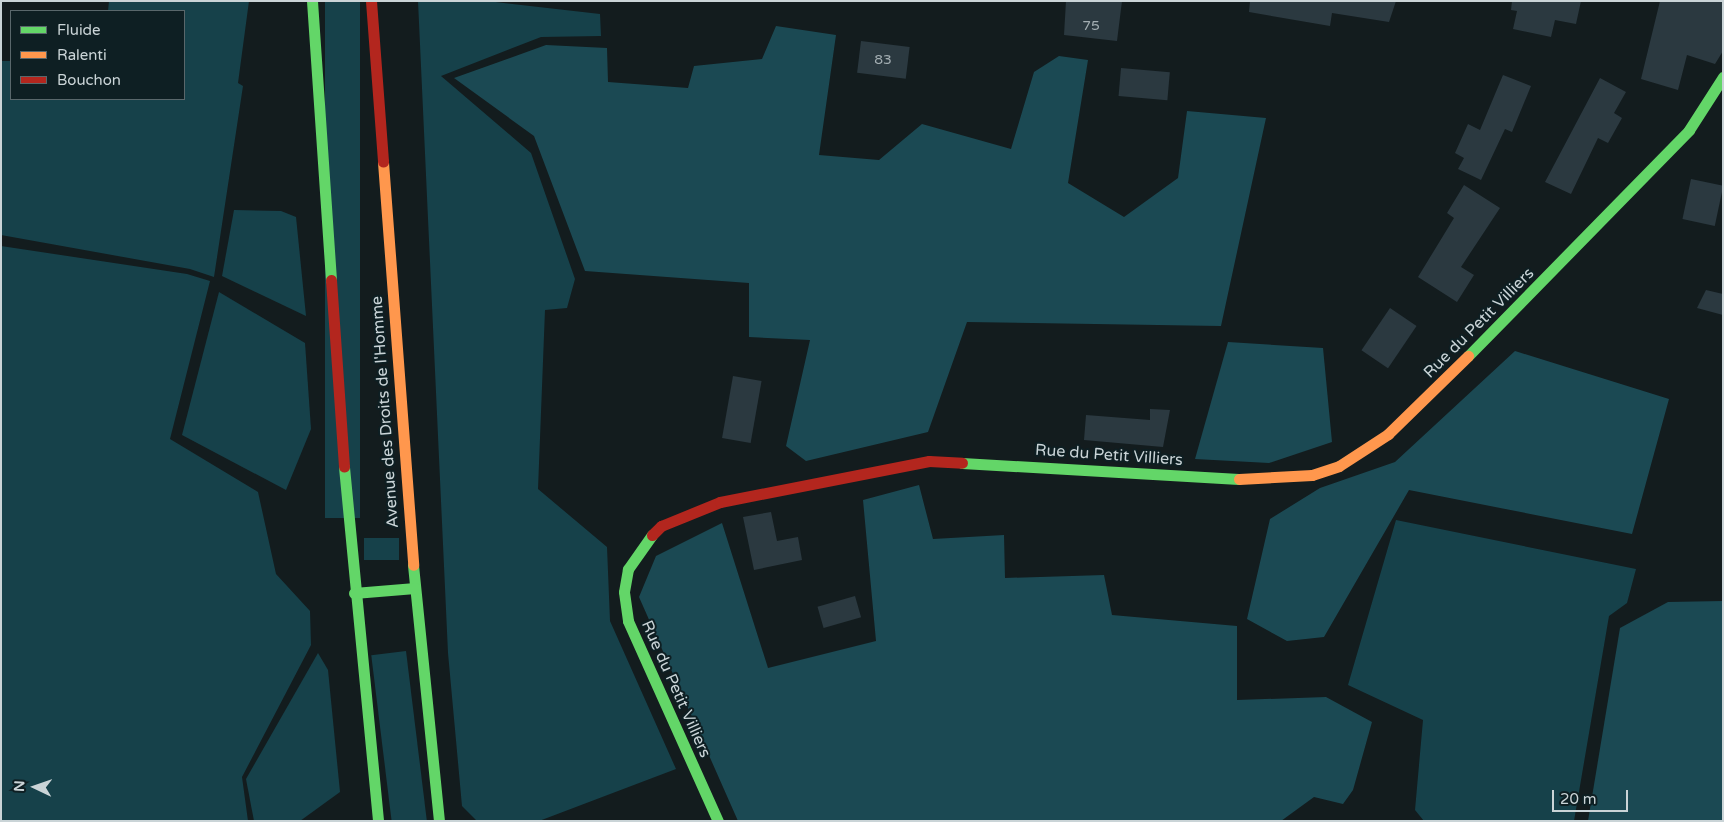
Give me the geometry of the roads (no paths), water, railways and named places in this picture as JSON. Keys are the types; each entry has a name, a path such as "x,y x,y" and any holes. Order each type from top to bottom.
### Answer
{"main road":[{"path":"312,1 354,593 378,821"},
{"name":"Avenue des Droits de l'Homme","path":"371,1 415,588 439,821"},
{"name":"Rue du Petit Villiers","path":"718,821 628,621 624,592 628,569 643,543 661,526 720,502 929,461 1261,480 1312,475 1339,466 1388,434 1510,317 1689,130 1723,77"},
{"path":"354,593 415,588"}]}
